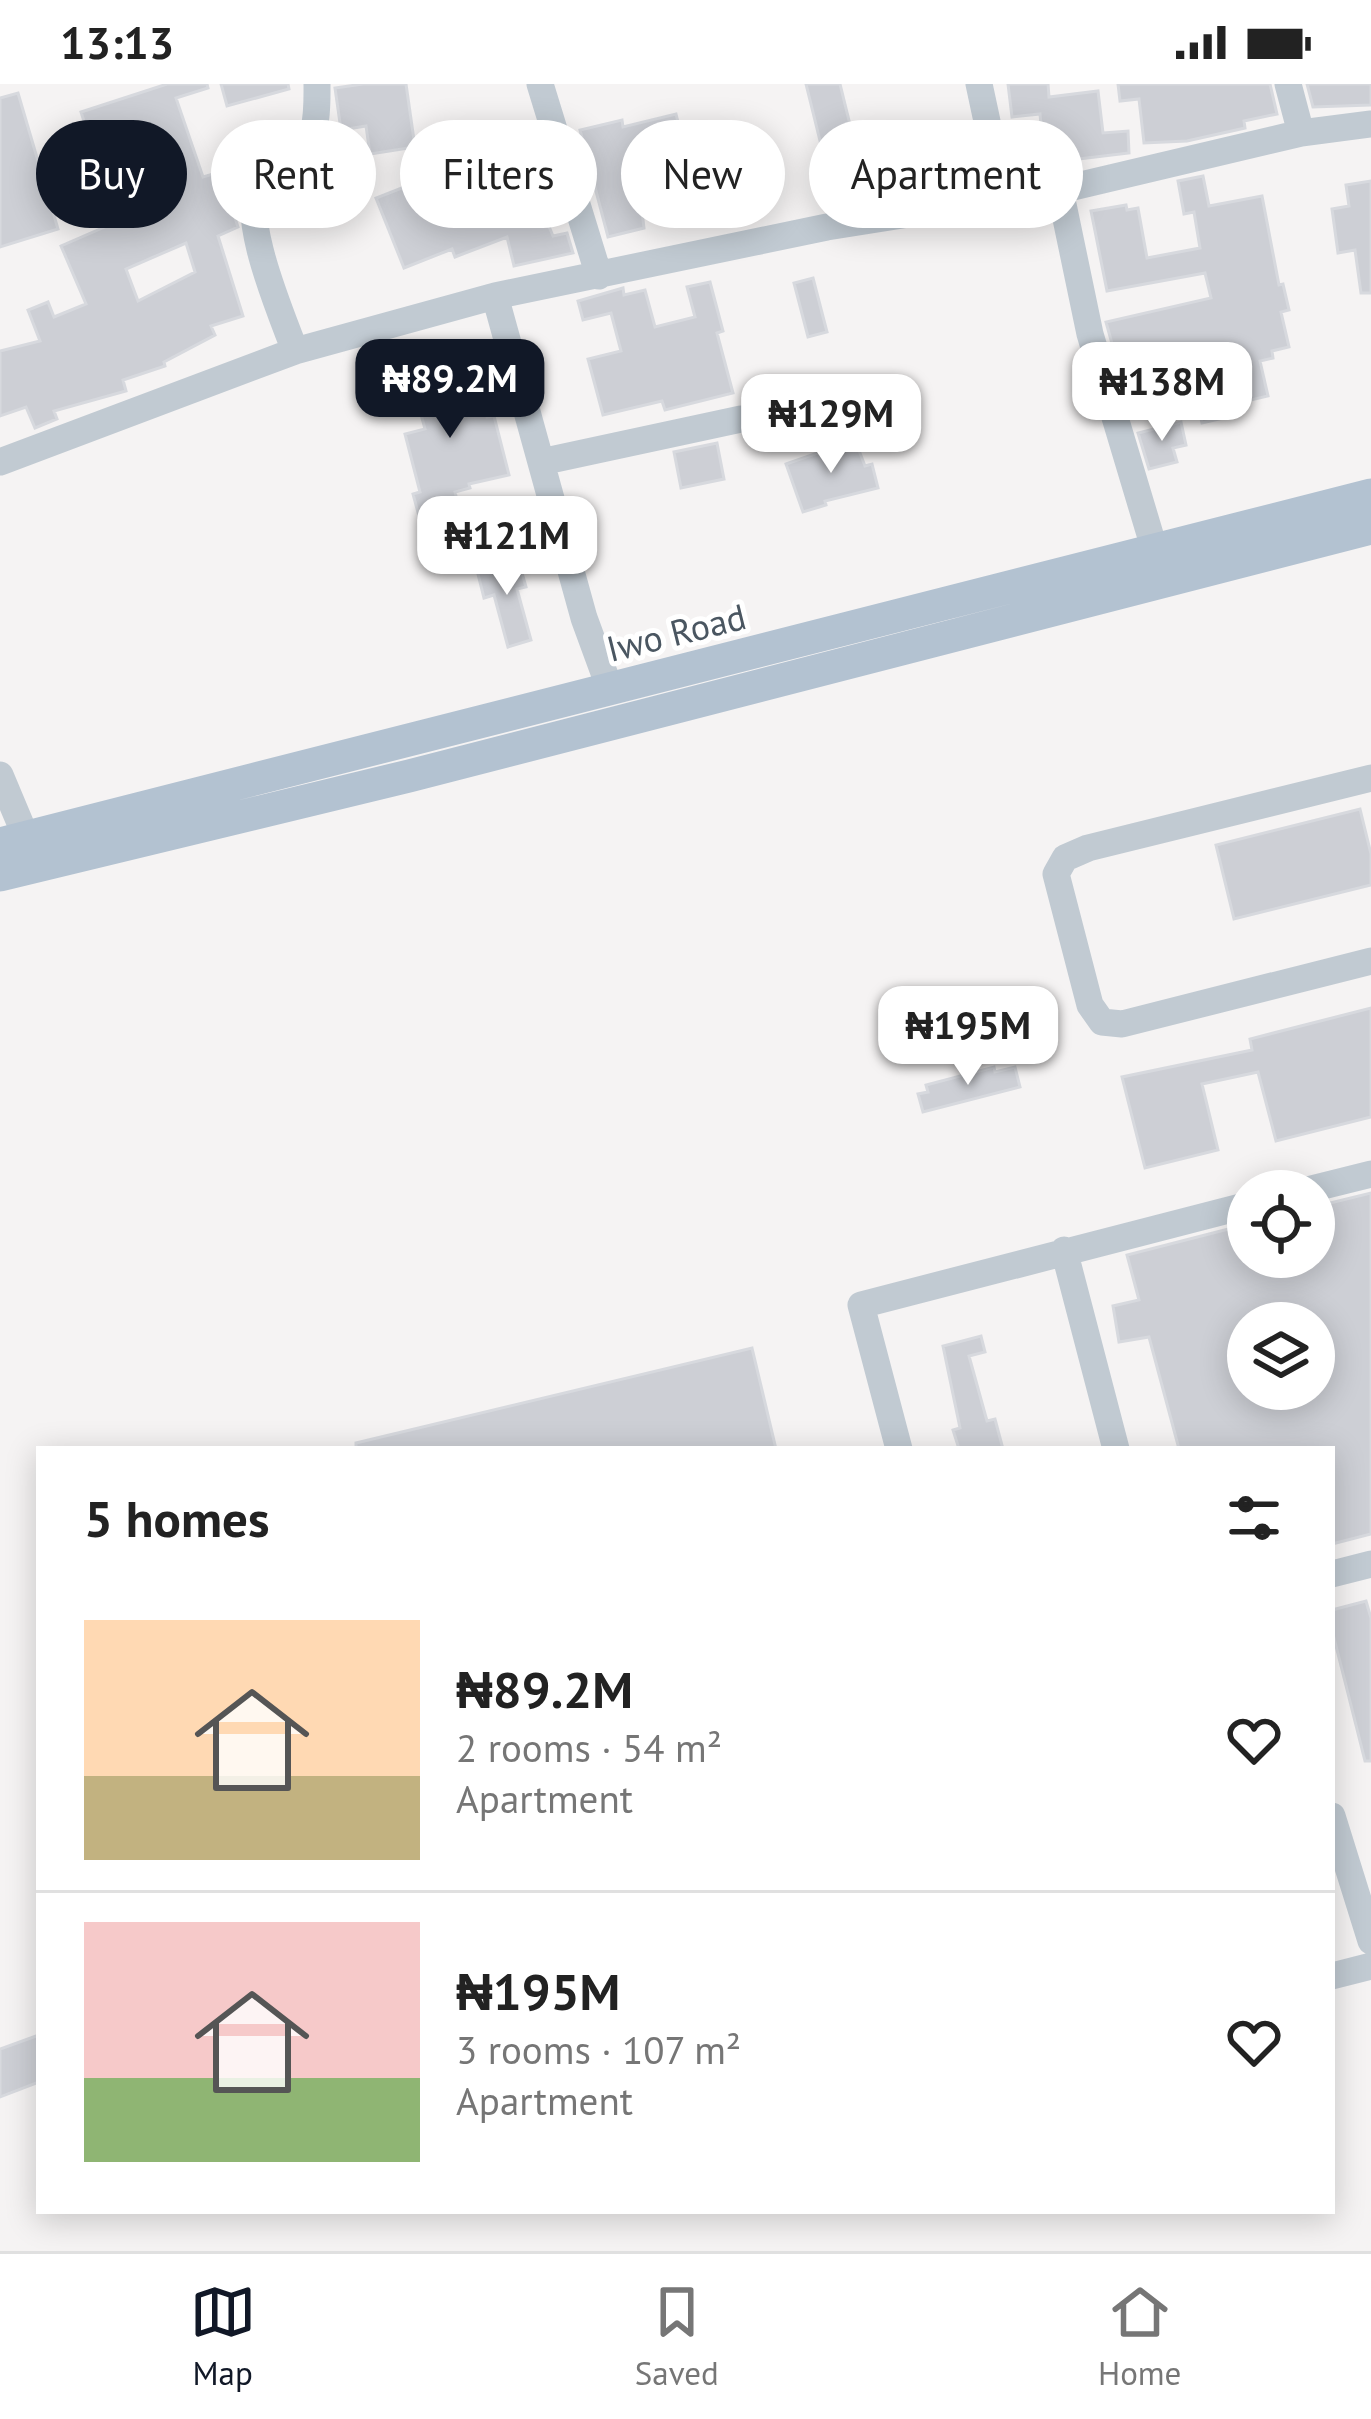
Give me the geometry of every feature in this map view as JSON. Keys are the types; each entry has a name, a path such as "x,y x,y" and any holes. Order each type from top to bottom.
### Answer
{"main road":[{"name":"Iwo Road","path":"0,875 552,722 610,689 1155,551 1368,519"},
{"name":"Iwo Road","path":"13,841 552,722 1368,519"}],"street":[{"path":"295,351 264,264 254,195 269,169 294,157 310,141 317,121 317,84"},
{"path":"979,84 987,120"},
{"path":"1288,84 1301,133"},
{"path":"546,86 599,276"},
{"path":"1083,185 1301,133 1371,124"},
{"path":"0,462 295,351 380,324 818,228"},
{"path":"1068,228 1090,334 1155,551"},
{"path":"494,296 584,618 610,689"},
{"path":"541,462 741,419"},
{"path":"0,776 13,841"},
{"path":"1371,778 1088,848 1065,858 1056,874 1090,1005 1102,1022 1122,1024 1371,961"},
{"path":"1335,1183 1371,1174"},
{"path":"898,1446 862,1305 1227,1210"},
{"path":"1064,1250 1115,1446"},
{"path":"1335,1573 1371,1564"},
{"path":"1335,1826 1371,1941"},
{"path":"1335,1975 1371,1966"}],"building":[{"path":"167,84 207,84 208,88 176,98 184,120 84,120 81,112"},
{"path":"221,84 288,84 289,89 227,106"},
{"path":"406,84 411,120 400,120 400,149 376,153 376,120 340,120 335,88"},
{"path":"806,84 840,84 849,120 815,120"},
{"path":"1008,84 1048,84 1049,97 1098,91 1103,133 1128,131 1129,153 1083,158 1083,120 1041,120 1040,114 1012,117"},
{"path":"1118,84 1270,84 1277,114 1244,121 1245,128 1187,141 1144,143 1139,99 1120,101"},
{"path":"1307,84 1371,84 1371,105 1313,107"},
{"path":"18,93 36,154 36,228 58,229 0,247 0,98"},
{"path":"621,120 621,228 644,228 608,237 597,195 597,126"},
{"path":"187,130 203,177 211,175 211,228 236,228 218,236 243,316 211,326 215,335 164,362 165,366 123,380 126,391 54,411 57,419 35,428 26,407 0,416 0,351 40,341 28,310 48,302 54,317 86,304 61,246 102,228 187,228","holes":["186,243 195,272 138,301 126,269"]},
{"path":"1203,176 1209,206 1262,196 1279,285 1283,284 1289,310 1281,312 1289,347 1272,351 1273,358 1260,361 1268,396 1238,403 1241,414 1202,423 1186,354 1119,369 1106,322 1211,298 1205,273 1107,291 1091,211 1126,205 1127,210 1138,208 1147,258 1200,248 1194,212 1184,214 1178,181"},
{"path":"1371,181 1371,293 1361,293 1355,250 1338,253 1332,209 1349,206 1346,185"},
{"path":"400,189 400,228 550,228 553,236 567,233 573,253 514,266 507,237 455,257 452,249 404,268 376,198"},
{"path":"813,278 827,332 808,337 794,283"},
{"path":"710,282 733,393 665,410 662,401 603,415 588,359 621,351 611,313 583,320 578,301 623,288 624,295 645,290 655,327 695,317 687,287"},
{"path":"465,345 487,417 494,416 509,475 455,492 466,535 427,546 413,494 420,492 405,434 425,429 406,360"},
{"path":"1181,422 1186,445 1173,448 1177,462 1149,469 1138,433"},
{"path":"855,440 865,466 872,464 878,488 825,501 826,505 803,512 786,464"},
{"path":"717,443 724,479 681,488 674,452"},
{"path":"518,559 526,587 517,589 531,640 508,647 494,595 484,598 477,570"},
{"path":"1360,809 1371,854 1371,885 1234,919 1216,845"},
{"path":"1371,1008 1371,1117 1276,1141 1258,1072 1202,1084 1218,1150 1145,1168 1122,1077 1252,1050 1250,1039"},
{"path":"994,1067 995,1072 1015,1067 1020,1087 923,1112 918,1094 928,1092 926,1085"},
{"path":"1371,1193 1371,1534 1335,1543 1335,1446 1178,1446 1149,1337 1119,1342 1113,1306 1139,1300 1127,1255 1227,1229 1227,1278 1335,1278 1335,1202"},
{"path":"981,1336 985,1352 969,1356 987,1421 995,1419 1002,1446 958,1446 953,1430 960,1428 943,1346"},
{"path":"752,1348 775,1446 356,1446"},
{"path":"1366,1601 1371,1618 1371,1761 1365,1761 1335,1642 1335,1609"},
{"path":"36,2036 36,2083 0,2097 0,2049"}]}
